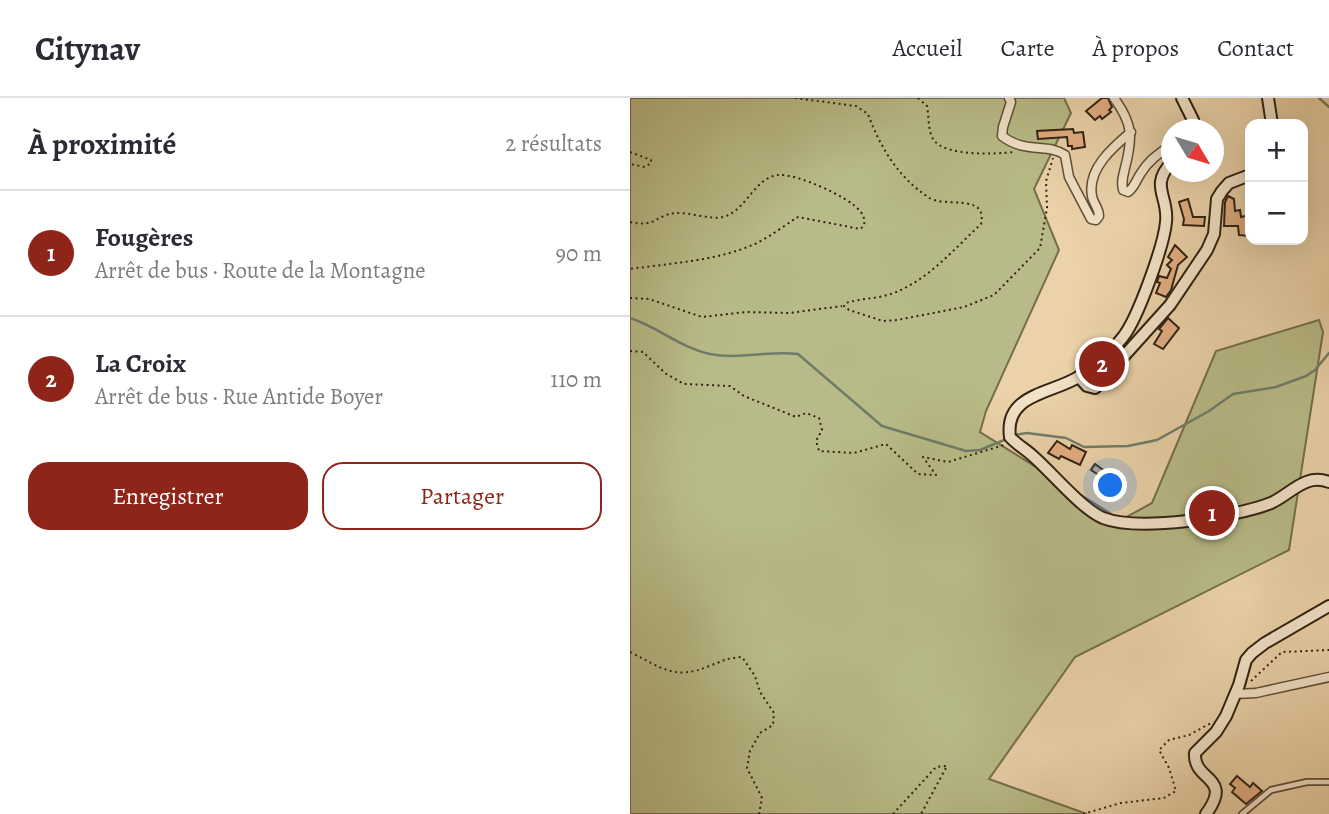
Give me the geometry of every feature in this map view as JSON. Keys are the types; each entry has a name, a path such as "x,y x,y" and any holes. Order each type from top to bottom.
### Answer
{"main road":[{"path":"1182,98 1192,119"},
{"path":"1268,98 1271,119"},
{"path":"1079,377 1087,386 1095,388 1170,305 1210,245 1214,234 1217,199 1229,183 1245,177"},
{"path":"1161,179 1159,186 1166,224 1140,307 1126,333 1117,345 1079,377 1028,398 1011,418 1010,437 1093,513 1116,521 1156,523 1246,511 1274,502 1296,486 1312,480 1329,482"},
{"path":"1206,814 1217,789 1214,782 1197,766 1195,753 1216,732 1226,716 1246,660 1265,643 1329,606"}],"street":[{"path":"1009,98 1002,136 1012,144 1065,155 1069,177 1091,219 1096,220 1099,212 1092,195 1094,175 1106,155 1131,132"},
{"path":"1114,98 1126,116 1131,132 1121,183 1123,190 1128,192 1149,162 1161,153"},
{"path":"1237,691 1256,693 1329,677"}],"lane":[{"path":"1242,814 1271,790 1307,782 1329,782"}],"path":[{"path":"630,298 649,299 702,317 746,312 790,313 844,306 858,300 885,296 919,281 981,224 983,216 971,203 943,203 929,199 900,172 886,155 864,110 856,106 795,98"},
{"path":"918,98 927,106 931,137 938,145 988,155 1014,152"},
{"path":"844,306 883,321 897,320 964,307 994,295 1040,248 1047,208 1046,181 1055,151"},
{"path":"630,152 651,160 645,167 630,164"},
{"path":"630,222 644,225 673,213 723,217 734,211 765,180 777,175 796,177 838,196 859,209 865,218 864,226 860,229 799,217 745,248 710,258 630,269"},
{"path":"630,351 643,352 665,373 684,384 730,386 744,396 796,417 806,413 818,418 822,430 816,441 819,451 854,453 886,444 918,474 936,475 923,457 948,462 1015,442"},
{"path":"1237,691 1282,652 1329,650"},
{"path":"630,652 666,671 684,674 709,667 726,658 742,657 774,713 773,725 760,733 750,751 747,768 762,798 758,814"},
{"path":"1083,814 1121,803 1164,798 1176,791 1169,768 1159,750 1169,740 1189,735 1226,716"},
{"path":"893,814 936,767 947,766 921,814"}],"green space":[{"path":"630,98 1064,98 1071,113 1034,189 1059,250 986,411 980,432 1121,520 1152,503 1216,351 1319,320 1323,332 1289,550 1075,657 989,779 1087,814 630,814"}],"building":[{"path":"1102,98 1108,98 1111,112 1102,119 1100,116 1095,120 1086,111"},
{"path":"1073,129 1074,133 1083,132 1085,147 1072,149 1072,146 1068,146 1067,137 1038,139 1037,131"},
{"path":"1228,196 1234,199 1235,211 1240,210 1241,217 1245,216 1245,236 1239,235 1238,226 1224,226 1225,202"},
{"path":"1188,199 1193,217 1205,217 1204,226 1183,225 1179,202"},
{"path":"1175,245 1187,257 1178,265 1171,290 1166,297 1156,293 1160,283 1157,282 1159,276 1167,278 1171,269 1167,265 1172,260 1168,257"},
{"path":"1168,318 1179,328 1163,349 1154,344 1162,331 1159,329"},
{"path":"1057,441 1070,449 1072,445 1086,452 1080,465 1048,453"},
{"path":"1095,464 1109,474 1124,479 1122,488 1110,485 1111,483 1091,470"},
{"path":"1237,776 1250,787 1253,783 1262,791 1246,804 1232,792 1235,788 1230,784"}],"waterway":[{"path":"1319,98 1329,107"},
{"path":"630,318 689,347 710,354 798,354 882,426 966,451 980,450 1009,438"},
{"path":"1015,435 1027,433 1066,438 1084,447 1128,446 1157,440 1209,411 1233,394 1276,387 1306,376 1315,370 1329,353"}],"place":[{"name":"La Croix","path":"1102,364"},
{"name":"Fougères","path":"1212,513"}]}
